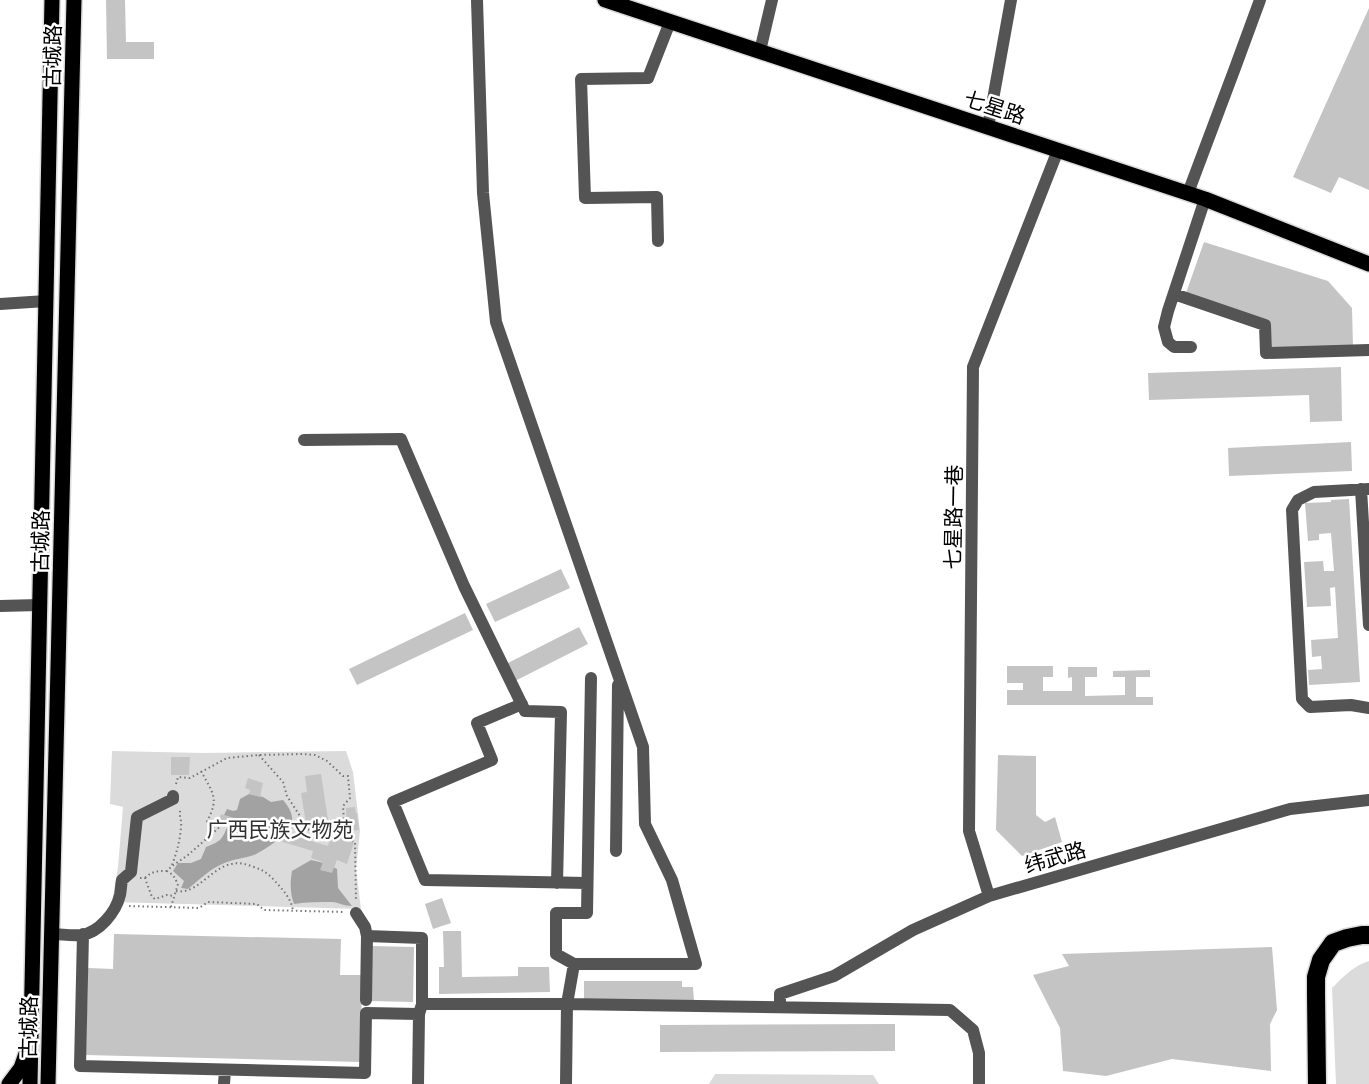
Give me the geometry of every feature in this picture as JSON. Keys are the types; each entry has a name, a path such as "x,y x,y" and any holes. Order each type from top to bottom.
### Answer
{"highway":[{"path":"1317,1084 1316,977 1321,960 1333,943 1347,938 1369,935"}],"main road":[{"name":"古城路","path":"30,1084 52,0"},
{"name":"古城路","path":"48,1084 74,0"},
{"name":"七星路","path":"605,0 1188,193 1369,264"},
{"path":"9,1084 21,1068 31,1042"},
{"path":"49,1043 58,1081 61,1084"}],"street":[{"path":"477,0 483,193 496,322 643,747 645,824 672,880 696,964 574,964 556,954 556,913 587,913 591,678"},
{"path":"760,51 772,0"},
{"path":"988,127 1011,0"},
{"path":"1188,193 1260,0"},
{"path":"658,241 657,197 585,198 581,79 648,78 670,22"},
{"name":"七星路一巷","path":"989,896 969,831 973,367 1058,150"},
{"path":"1191,347 1174,347 1168,342 1164,327 1205,199"},
{"path":"1174,294 1265,324 1266,353 1369,350"},
{"path":"0,304 46,301"},
{"path":"304,440 401,439 464,586 525,711 561,712 557,883"},
{"path":"1369,625 1365,489 1314,492 1298,500 1292,510 1302,699 1310,707 1351,705 1369,708"},
{"path":"0,606 39,605"},
{"path":"616,851 618,675"},
{"path":"522,704 477,723 492,760 393,802 425,880 587,884"},
{"path":"51,934 83,934 92,932 101,925 120,896 122,880 131,872 137,817 173,797"},
{"name":"纬武路","path":"780,1007 780,994 834,976 913,930 989,896 1290,809 1369,800"},
{"path":"356,913 365,927 367,936 366,1000"},
{"path":"83,934 80,1066 365,1073 366,1013 420,1009 567,1004 950,1010 973,1029 979,1053 979,1084"},
{"path":"367,936 422,938 418,1084"},
{"path":"566,1084 567,1004 574,964"},
{"path":"224,1084 225,1070"}],"path":[{"path":"172,866 180,843 181,828 178,814 181,807 173,797 178,777 190,778 227,758 302,754 315,755 327,762 343,776 348,776 350,798 343,806 345,836"},
{"path":"115,906 199,908 208,902 247,903 257,904 264,910 356,913 355,842 330,831 301,829 300,816 287,795 283,782 259,755"},
{"path":"201,771 213,794 215,804 207,820 209,825 217,829"},
{"path":"167,871 223,824"},
{"path":"176,891 188,891 226,865 244,863 268,873 291,901 293,911"},
{"path":"125,877 145,878 156,871 167,871 173,875 178,884 171,907"},
{"path":"145,878 152,897 155,899 167,895 174,896"}],"green space":[{"name":"广西民族文物苑","path":"112,751 203,753 346,751 353,772 360,831 356,869 361,909 112,902 118,867 123,807 110,804"},
{"path":"1369,961 1369,1084 1336,1084 1332,988 1353,969"},
{"path":"715,1074 873,1075 879,1084 709,1084"}],"shaded area":[{"path":"249,794 263,797 271,802 283,800 292,815 291,826 277,841 259,853 222,864 188,889 181,888 184,881 173,871 178,863 191,863 201,859 206,847 218,841 224,834 228,825 224,815 227,809 237,810 240,799"},
{"path":"311,860 337,869 338,888 352,906 333,902 294,904 291,888 292,871"}],"building":[{"path":"106,0 125,0 126,42 154,42 154,59 107,59"},
{"path":"1369,8 1369,190 1339,177 1331,193 1293,177"},
{"path":"1204,242 1328,281 1352,308 1353,347 1271,349 1269,320 1186,293"},
{"path":"1341,367 1342,421 1310,422 1309,395 1149,400 1148,373"},
{"path":"1351,442 1352,471 1229,476 1228,448"},
{"path":"1349,499 1360,682 1309,685 1308,670 1322,669 1321,656 1312,657 1311,640 1338,638 1335,587 1330,588 1331,606 1307,607 1304,562 1323,561 1324,571 1334,571 1331,533 1319,534 1319,540 1308,541 1305,503"},
{"path":"561,569 570,588 495,622 486,604"},
{"path":"465,613 473,630 357,685 349,669"},
{"path":"579,627 588,644 515,681 506,664"},
{"path":"1007,666 1053,666 1053,677 1043,677 1043,691 1072,691 1072,677 1068,678 1068,667 1097,667 1097,677 1085,677 1085,696 1125,695 1125,677 1113,677 1113,671 1150,670 1150,677 1136,677 1136,697 1153,697 1153,705 1007,705 1007,690 1023,690 1023,683 1007,683"},
{"path":"998,755 1036,756 1036,815 1045,822 1055,817 1062,842 1022,856 996,830"},
{"path":"171,757 190,757 189,775 171,775"},
{"path":"321,774 328,820 306,823 301,793 307,792 305,776"},
{"path":"248,778 263,783 260,797 249,794 250,790 245,788"},
{"path":"355,807 359,830 347,831 346,808"},
{"path":"221,814 328,846 331,835 354,842 347,864 337,860 332,873 320,870 323,862 311,858 313,851 218,823"},
{"path":"442,898 451,923 433,929 425,904"},
{"path":"443,931 461,931 462,977 518,976 518,967 549,967 550,992 439,994 439,967 444,967"},
{"path":"114,934 341,939 340,975 362,975 371,946 414,947 413,1002 370,1001 362,992 360,1062 86,1055 88,968 113,969"},
{"path":"1272,947 1277,1010 1270,1024 1271,1071 1172,1059 1106,1076 1063,1071 1060,1028 1033,975 1069,966 1062,954"},
{"path":"584,981 682,981 682,987 693,987 694,1002 584,1003"},
{"path":"895,1024 895,1051 660,1052 660,1025"}]}
